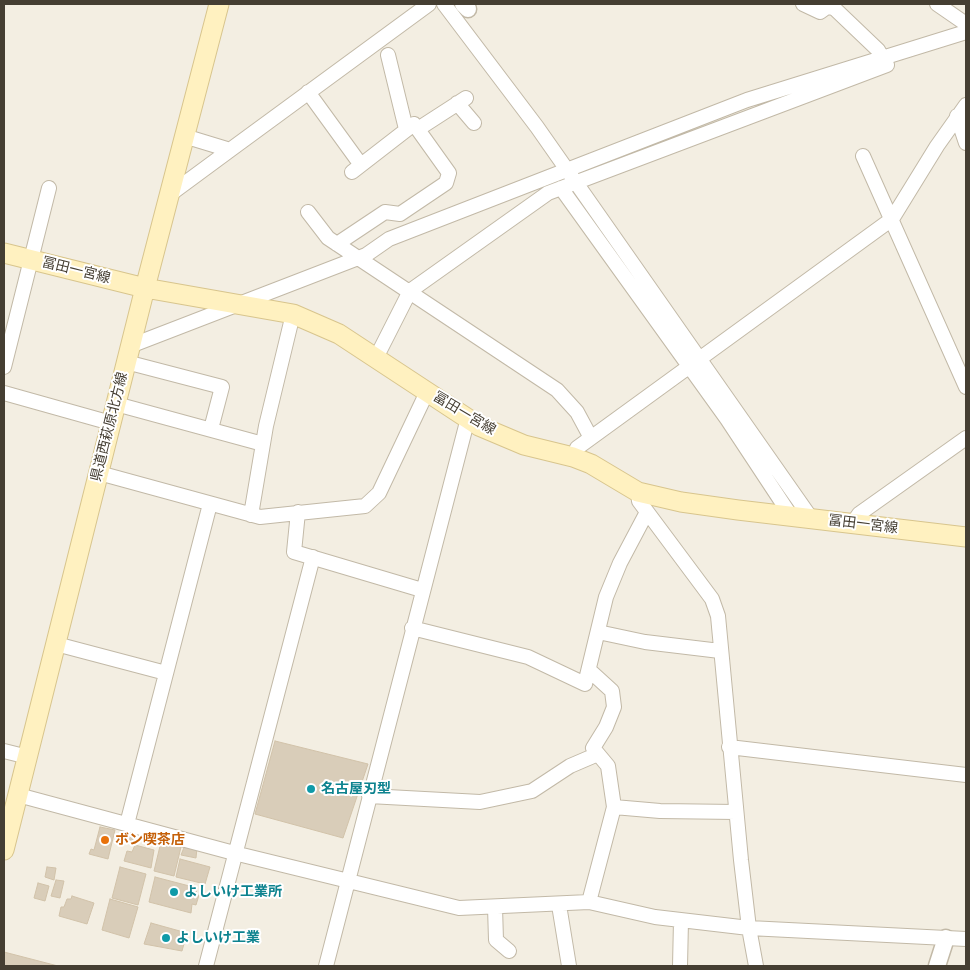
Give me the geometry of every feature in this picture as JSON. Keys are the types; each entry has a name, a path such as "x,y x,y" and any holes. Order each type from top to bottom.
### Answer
{"main road":[{"name":"県道西萩原北方線","path":"4,850 144,288 219,4"},
{"name":"冨田一宮線","path":"4,253 144,288 292,314 339,334 487,430 524,445 573,457 591,464 638,492 681,502 966,537"}],"street":[{"path":"169,195 429,4"},
{"path":"444,4 576,182 791,516"},
{"path":"803,4 820,12 827,7 834,8 878,50 882,57"},
{"path":"937,4 966,24"},
{"path":"128,354 238,303 357,258 389,239 566,169 747,100 882,57 910,51 966,32"},
{"path":"376,358 410,291 548,193 863,73 966,37"},
{"path":"337,244 385,212 400,214 446,182 449,173 412,129 388,55"},
{"path":"308,92 356,168 412,129 462,101 474,123"},
{"path":"962,110 966,143"},
{"path":"573,457 577,448 892,219 962,110"},
{"path":"184,136 230,150"},
{"path":"863,156 966,387"},
{"path":"4,367 49,188"},
{"path":"562,188 811,518"},
{"path":"308,212 328,238 557,390 576,412 591,438"},
{"path":"251,515 263,444 292,314"},
{"path":"128,354 222,387 211,430"},
{"path":"98,473 260,517 365,506 379,492 427,392"},
{"path":"4,393 111,423"},
{"path":"116,404 263,444"},
{"path":"326,966 412,628 468,418"},
{"path":"852,524 859,514 966,438"},
{"path":"638,492 639,501 712,598 718,616 736,812 749,928 756,966"},
{"path":"128,824 210,504"},
{"path":"298,512 294,552 422,590"},
{"path":"412,628 528,657 585,684 606,597 620,563 647,512"},
{"path":"206,966 234,853 313,557"},
{"path":"598,632 645,642 720,650"},
{"path":"56,644 166,673"},
{"path":"589,670 612,691 614,707 606,727 593,748 608,766 614,807 589,902"},
{"path":"729,747 966,775"},
{"path":"4,751 28,757"},
{"path":"369,796 480,802 532,791 570,766 598,754"},
{"path":"18,795 234,853 459,908 559,905 589,902 681,921 749,928 966,939"},
{"path":"614,807 660,811 736,812"},
{"path":"559,905 569,966"},
{"path":"495,907 496,940 509,951"},
{"path":"680,966 681,921"},
{"path":"937,966 946,938"}],"building":[{"name":"名古屋刃型","path":"275,741 368,764 343,838 255,814"},
{"name":"ボン喫茶店","path":"100,827 115,830 108,859 89,854 91,849 94,850"},
{"path":"125,832 135,834 133,841 123,838"},
{"path":"161,842 181,847 174,876 154,871"},
{"path":"135,845 154,850 151,868 124,861 127,851 132,852"},
{"path":"185,845 197,848 196,858 181,855"},
{"path":"180,859 210,867 205,884 176,877"},
{"path":"47,867 56,868 54,880 45,877"},
{"name":"よしいけ工業所","path":"120,867 146,874 138,905 112,898"},
{"name":"よしいけ工業所","path":"155,877 197,888 196,895 199,895 196,905 192,904 191,913 149,902"},
{"path":"56,880 64,881 60,898 51,896"},
{"path":"38,883 49,886 45,901 34,898"},
{"path":"72,896 94,903 87,924 59,916 61,907 64,907 67,899 71,899"},
{"path":"110,899 138,907 129,938 102,930"},
{"name":"よしいけ工業","path":"151,923 187,933 182,951 144,944"},
{"path":"4,952 58,966 4,966"}],"place":[{"name":"名古屋刃型","path":"311,789"},
{"name":"ボン喫茶店","path":"105,840"},
{"name":"よしいけ工業所","path":"174,892"},
{"name":"よしいけ工業","path":"166,938"}]}
